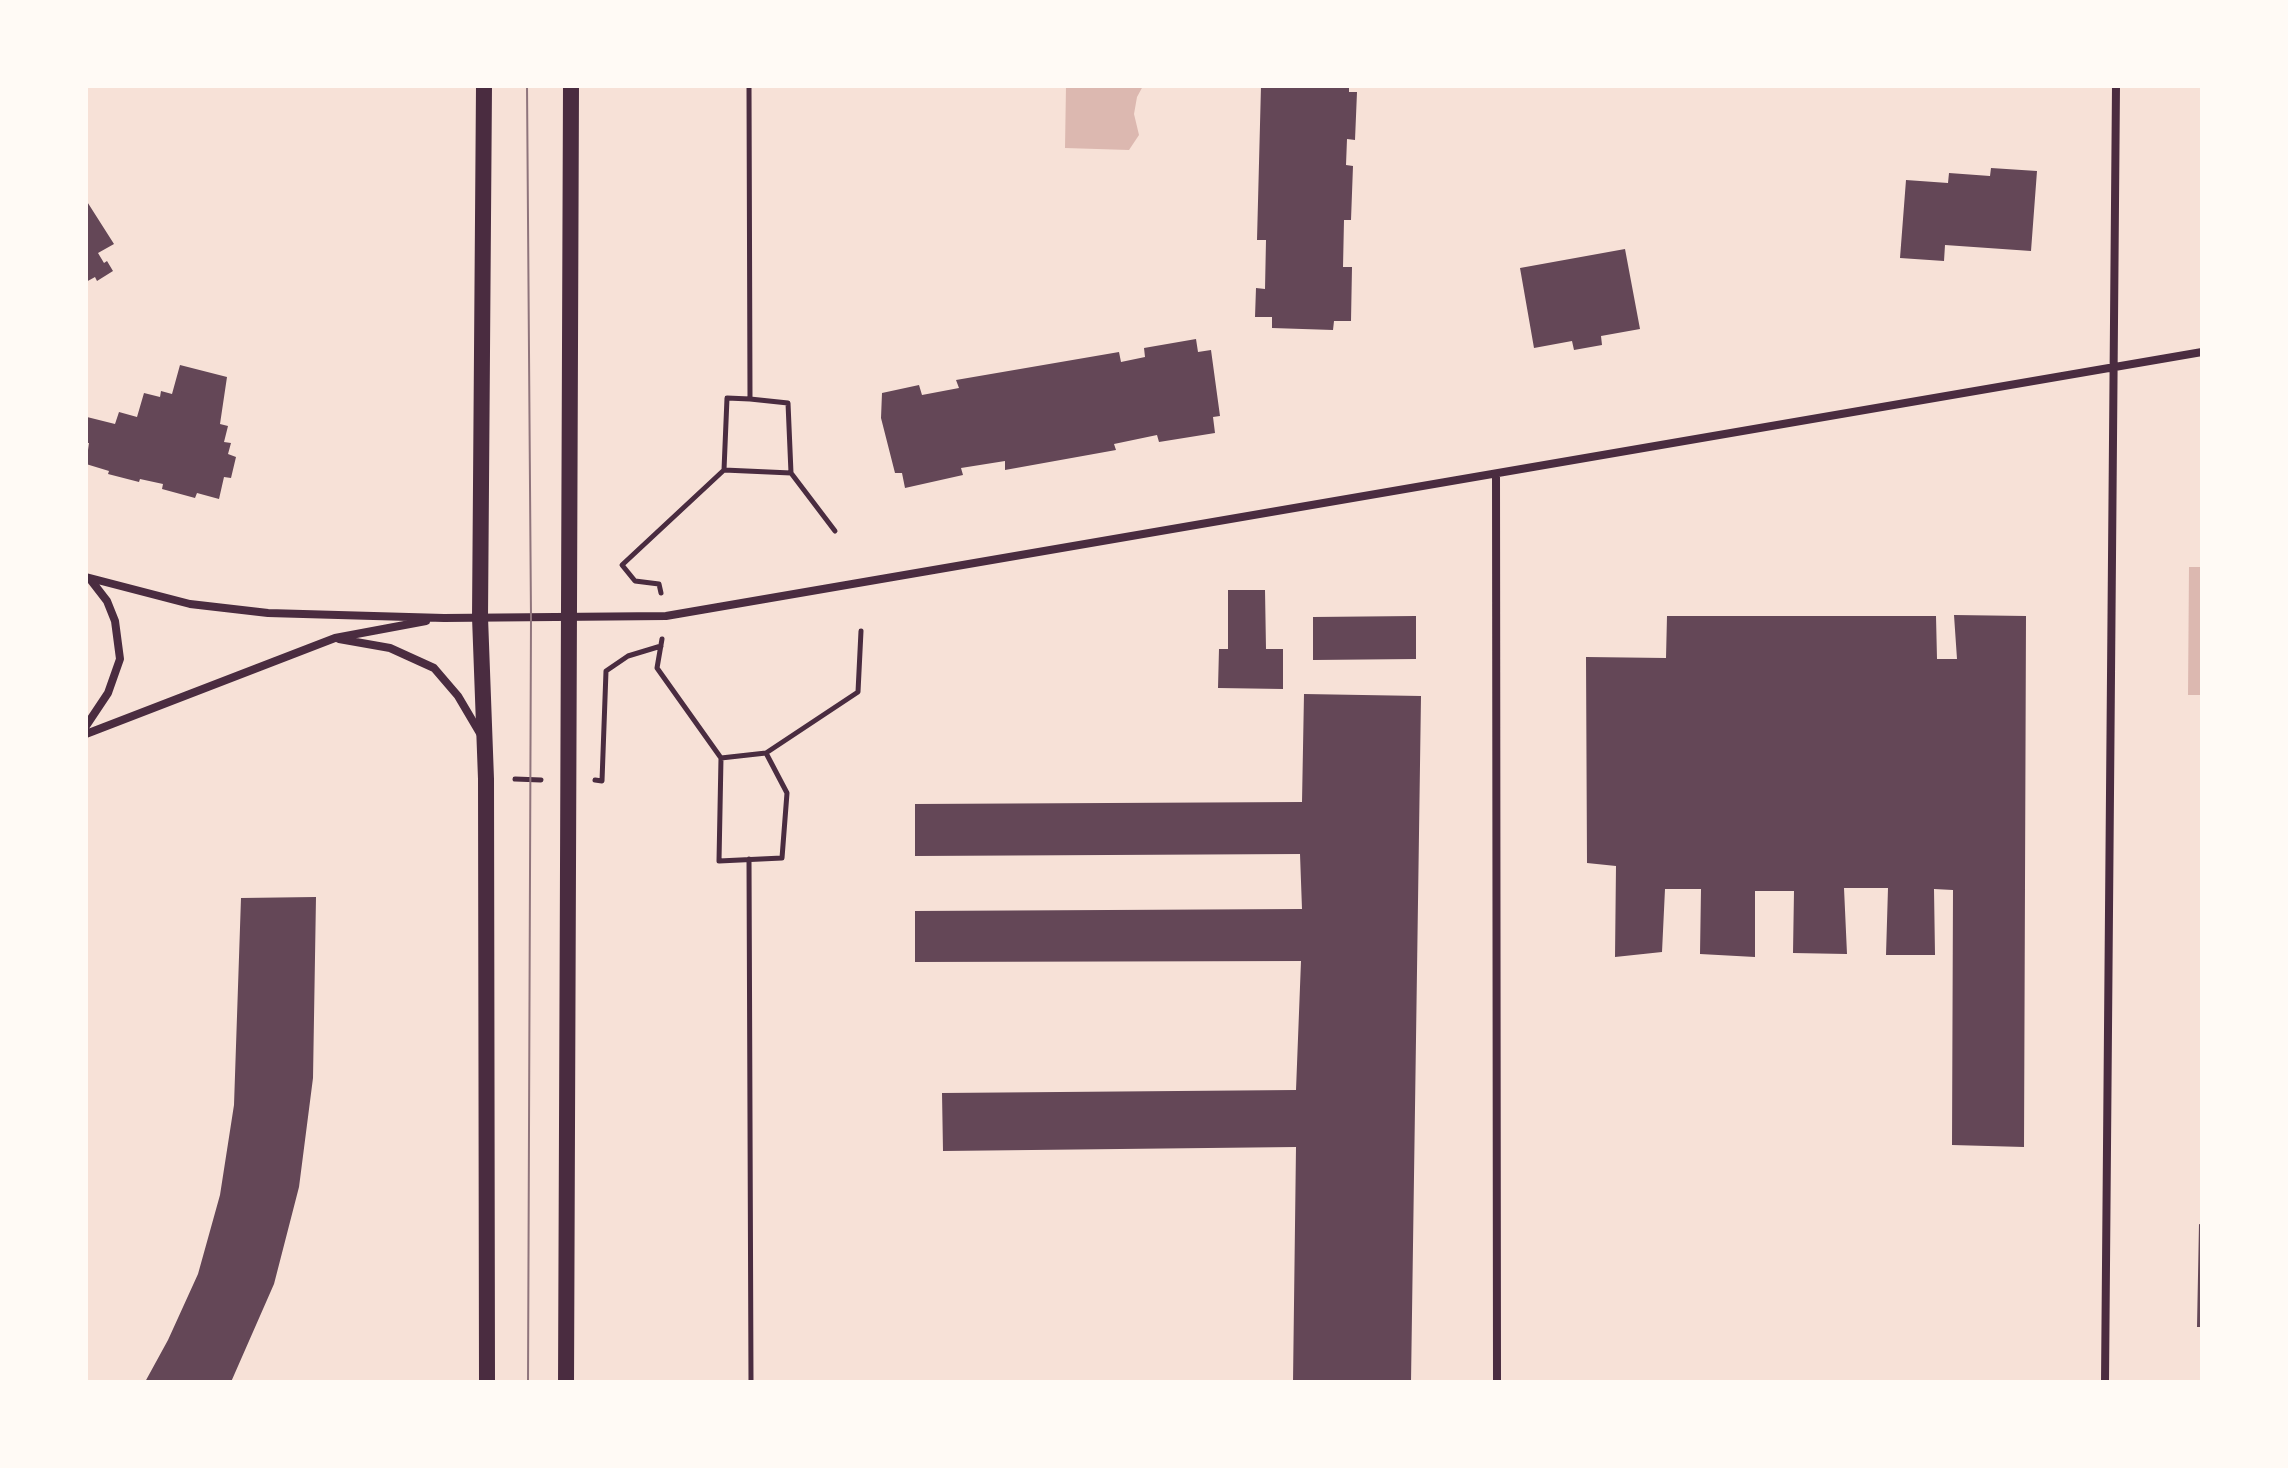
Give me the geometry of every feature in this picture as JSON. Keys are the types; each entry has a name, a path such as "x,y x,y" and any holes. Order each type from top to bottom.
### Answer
{"main road":[{"path":"484,86 480,617 486,744 487,1382"},
{"path":"566,1382 571,86"}],"street":[{"path":"2105,1382 2116,86"},
{"path":"88,577 190,604 268,613 444,618 666,616 2202,352"},
{"path":"1496,474 1497,1382"},
{"path":"86,726 108,693 120,659 115,621 107,601 88,577"},
{"path":"86,734 335,638 444,618"},
{"path":"335,638 390,648 434,668 458,696 486,744"}],"path":[{"path":"749,86 750,399"},
{"path":"666,616 659,584 635,581 622,565 724,470 727,398 788,403 791,473 835,531"},
{"path":"724,470 791,473"},
{"path":"721,758 766,753 858,692 861,631"},
{"path":"486,779 602,781 606,671 628,656 661,646"},
{"path":"657,668 721,758 719,861 782,858 787,793 766,753"},
{"path":"749,859 751,1382"}],"shaded area":[{"path":"1066,86 1143,86 1134,114 1139,135 1129,150 1065,148"},
{"path":"2189,567 2202,567 2202,695 2188,695"}],"building":[{"path":"1261,86 1349,86 1349,92 1357,92 1355,140 1347,139 1346,165 1353,166 1351,220 1344,220 1343,267 1352,267 1351,321 1334,321 1333,330 1272,328 1272,317 1255,317 1256,288 1265,289 1266,240 1257,240"},
{"path":"1991,168 2037,171 2031,251 1945,245 1944,261 1900,258 1906,180 1948,183 1949,173 1990,176"},
{"path":"86,200 114,244 98,253 113,271 97,281 95,277 86,282"},
{"path":"1625,249 1640,329 1601,336 1602,345 1574,350 1572,341 1534,348 1520,268"},
{"path":"1196,339 1198,352 1211,350 1220,416 1213,417 1215,433 1159,442 1157,435 1114,444 1116,450 1005,470 1005,461 961,468 963,475 905,488 902,473 895,473 881,418 882,393 919,385 922,395 959,388 956,380 1119,352 1121,362 1145,357 1144,348"},
{"path":"180,365 227,377 220,424 228,426 224,442 231,443 228,454 236,457 231,478 224,477 219,499 197,493 195,498 162,489 163,484 108,474 109,471 86,464 89,443 86,443 87,417 115,424 119,412 137,417 144,393 160,397 161,391 172,394"},
{"path":"1228,590 1265,590 1266,649 1283,649 1283,689 1218,688 1219,649 1228,649"},
{"path":"1954,615 2026,616 2024,1147 1952,1145 1953,890 1934,889 1935,955 1886,955 1888,888 1844,888 1847,954 1793,953 1794,891 1755,891 1755,957 1700,954 1701,889 1665,889 1662,952 1615,957 1616,866 1587,863 1586,657 1666,658 1667,616 1936,616 1937,659 1957,659"},
{"path":"1416,616 1416,659 1313,660 1313,617"},
{"path":"1304,694 1421,696 1411,1382 1293,1382 1296,1147 943,1151 942,1093 1296,1090 1301,961 915,962 915,911 1302,909 1300,854 915,856 915,804 1302,802"},
{"path":"316,897 313,1078 299,1187 274,1284 231,1382 145,1382 198,1274 220,1195 234,1105 241,898"},
{"path":"2199,1224 2202,1225 2202,1327 2197,1327"}],"tram line":[{"path":"527,86 531,618 528,1382"}]}
